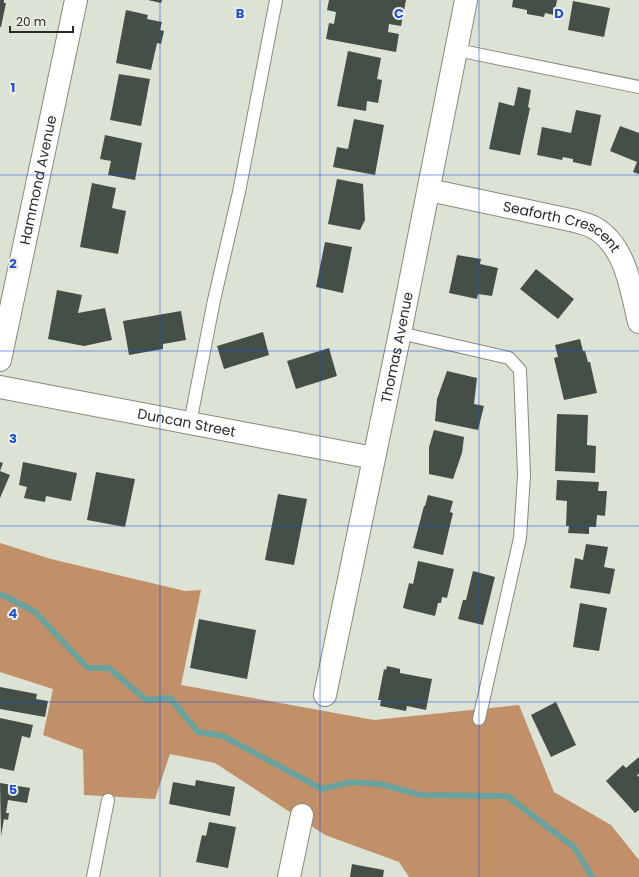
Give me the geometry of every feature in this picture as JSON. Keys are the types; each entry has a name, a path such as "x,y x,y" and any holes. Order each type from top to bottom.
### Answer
{"street":[{"name":"Hammond Avenue","path":"0,360 76,0"},
{"name":"Thomas Avenue","path":"325,695 400,333 466,0"},
{"name":"Seaforth Crescent","path":"429,190 575,221 592,227 611,241 620,256 627,274 639,322"},
{"name":"Duncan Street","path":"0,387 374,458"},
{"path":"289,877 302,816"}],"lane":[{"path":"190,423 214,300 239,192 276,0"},
{"path":"456,50 639,87"},
{"path":"400,333 510,358 520,370 524,475 520,538 478,719"},
{"path":"93,877 108,800"}],"shaded area":[{"path":"0,543 51,559 185,591 201,590 181,685 374,720 519,705 554,792 611,825 639,860 639,877 409,877 399,862 325,835 215,763 170,754 155,799 84,795 83,750 43,735 53,689 0,672"}],"building":[{"path":"0,0 4,0 4,3 6,3 1,27 0,27"},
{"path":"148,0 162,0 161,3"},
{"path":"329,0 406,0 401,26 389,24 388,32 399,34 396,52 326,39 329,23 334,24 336,12 327,10"},
{"path":"513,0 557,0 554,15 545,13 544,17 527,14 527,10 512,7"},
{"path":"573,1 610,8 604,37 568,30"},
{"path":"126,10 148,15 147,19 162,22 160,30 164,31 161,44 157,43 151,70 116,63"},
{"path":"348,51 381,58 377,79 382,80 378,103 367,101 366,111 337,106"},
{"path":"119,74 150,79 141,126 110,120"},
{"path":"518,87 531,90 528,107 530,108 520,155 489,149 499,102 514,106"},
{"path":"576,110 601,115 591,166 573,162 573,159 563,157 562,160 537,155 542,127 571,133"},
{"path":"354,119 384,125 375,175 333,167 337,147 348,149"},
{"path":"620,126 639,133 639,174 633,172 637,162 610,151"},
{"path":"105,135 142,143 135,180 108,175 111,161 100,159"},
{"path":"337,179 363,184 365,220 360,230 328,224"},
{"path":"92,183 116,188 112,208 126,211 118,254 80,247"},
{"path":"325,242 352,247 343,293 316,287"},
{"path":"457,255 481,259 480,264 498,268 492,296 478,294 477,299 449,293"},
{"path":"536,269 574,299 558,319 520,289"},
{"path":"57,290 82,295 78,313 105,308 112,340 84,346 48,339"},
{"path":"181,311 186,340 163,344 163,349 129,355 123,321"},
{"path":"263,332 269,355 224,369 217,346"},
{"path":"580,339 583,351 585,351 588,362 590,362 597,393 564,400 554,358 558,357 555,345"},
{"path":"329,348 337,376 296,389 287,361"},
{"path":"447,371 477,378 474,404 484,406 478,430 435,421 437,399"},
{"path":"557,414 588,415 587,445 596,446 595,473 555,471"},
{"path":"434,430 464,437 462,453 453,479 429,474 429,447"},
{"path":"0,462 3,463 0,471"},
{"path":"23,462 77,473 71,501 46,496 45,502 24,498 27,487 19,485"},
{"path":"0,471 10,475 0,498"},
{"path":"96,472 135,479 125,527 87,520"},
{"path":"557,480 599,482 598,491 607,491 605,516 597,515 596,527 589,527 589,534 568,533 569,526 566,526 567,501 556,500"},
{"path":"278,494 307,499 294,565 265,560"},
{"path":"428,495 453,501 450,512 453,513 443,555 413,548"},
{"path":"586,544 608,547 604,567 615,569 610,594 570,588 575,558 583,560"},
{"path":"418,561 454,569 447,598 442,597 441,603 438,603 435,616 403,608 409,583 413,584"},
{"path":"473,571 495,577 483,625 458,619 463,600 466,600"},
{"path":"580,603 607,608 599,651 573,647"},
{"path":"199,619 256,630 247,679 190,668"},
{"path":"387,666 400,669 400,673 432,679 426,710 407,706 406,711 380,706 381,700 378,700 384,669 386,670"},
{"path":"0,687 37,694 36,699 48,701 45,717 0,709"},
{"path":"556,702 576,745 551,757 531,715"},
{"path":"0,718 33,725 30,738 22,736 14,771 0,768"},
{"path":"639,757 639,774 637,775 639,777 639,810 635,813 606,781 623,765 626,768"},
{"path":"196,780 235,787 230,816 169,804 173,782 195,786"},
{"path":"0,783 30,788 27,803 8,800 6,813 9,813 8,820 4,819 1,836"},
{"path":"209,822 236,827 228,868 196,862 202,835 206,836"},
{"path":"352,864 384,870 383,877 350,877"}],"waterway":[{"path":"0,595 5,596 35,612 88,668 109,668 146,700 170,698 198,732 223,736 322,789 351,782 380,784 421,795 507,796 575,848 592,877"}]}
